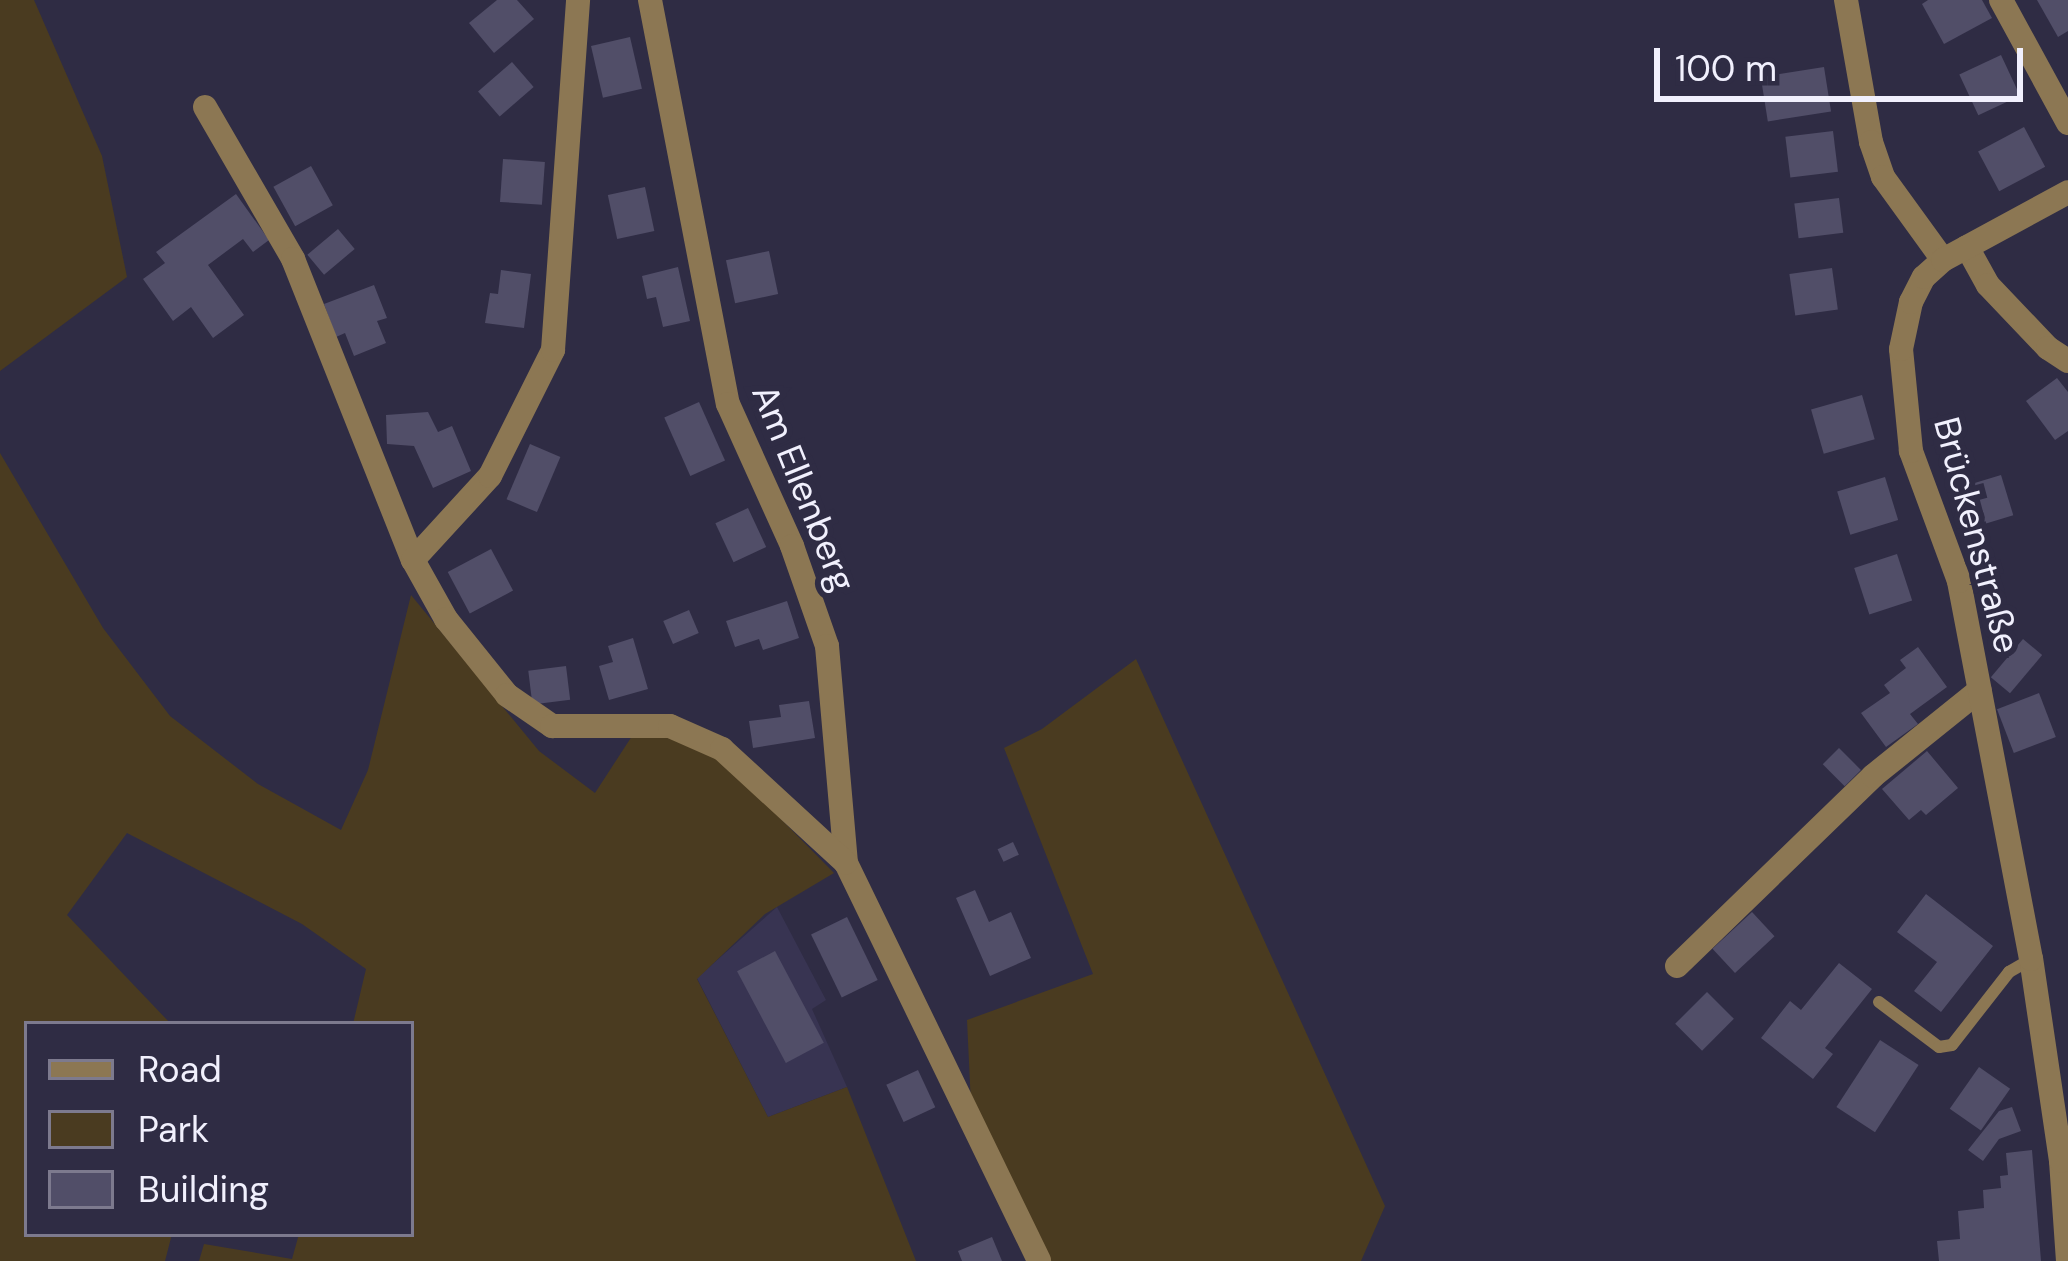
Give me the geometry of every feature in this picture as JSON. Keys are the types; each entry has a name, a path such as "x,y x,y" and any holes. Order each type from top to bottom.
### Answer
{"street":[{"path":"413,560 490,476 553,350 578,0"},
{"name":"Am Ellenberg","path":"650,0 728,404 792,546 827,646 846,863 1040,1261"},
{"path":"1846,0 1870,142 1883,177 1942,260 2068,192"},
{"path":"2001,0 2068,123"},
{"name":"Am Ellenberg","path":"205,107 292,259 413,560 446,620 507,695 552,726 670,726 722,749 846,863"},
{"path":"1966,247 1988,285 2048,348 2068,361"},
{"name":"Brückenstraße","path":"1942,260 1924,277 1911,302 1901,349 1911,451 1959,581 2031,959 2061,1161 2068,1261"},
{"path":"1677,966 1873,776 1980,690"}],"lane":[{"path":"1879,1002 1940,1047 1952,1045 2009,972 2031,959"}],"shaded area":[{"path":"777,907 826,1000 812,1009 847,1087 768,1117 697,978"}],"green space":[{"path":"0,0 34,0 102,156 127,277 0,371"},
{"path":"0,453 103,628 170,716 258,784 341,830 368,770 411,595 539,751 595,793 634,733 661,734 719,756 834,873 765,914 697,979 768,1117 847,1087 916,1261 199,1261 204,1244 292,1259 298,1237 414,1237 414,1021 354,1021 366,969 302,924 127,833 67,915 168,1021 24,1021 24,1237 171,1237 165,1261 0,1261"},
{"path":"1136,659 1385,1206 1361,1261 1047,1261 971,1105 967,1020 1093,974 1004,748 1042,729"}],"building":[{"path":"497,0 517,0 534,19 494,53 469,23"},
{"path":"1982,0 1992,18 1944,44 1922,4"},
{"path":"2037,0 2068,0 2068,31 2058,37"},
{"path":"630,37 642,89 603,98 591,46"},
{"path":"2001,55 2020,96 1978,115 1959,74"},
{"path":"512,62 534,87 500,116 478,92"},
{"path":"1824,67 1831,111 1768,121 1761,77"},
{"path":"2024,127 2045,167 1999,191 1978,151"},
{"path":"1833,131 1838,172 1790,178 1785,137"},
{"path":"503,159 545,162 542,205 500,202"},
{"path":"311,166 333,205 295,226 273,187"},
{"path":"645,187 654,231 617,239 608,195"},
{"path":"236,194 269,240 253,252 243,239 208,265 244,315 213,338 191,307 173,321 143,279 165,263 156,252"},
{"path":"1839,198 1843,233 1799,238 1794,203"},
{"path":"338,229 355,249 324,275 307,255"},
{"path":"769,251 778,294 735,303 726,260"},
{"path":"678,267 690,321 663,327 656,297 647,299 642,276"},
{"path":"1832,268 1838,310 1795,316 1789,274"},
{"path":"501,270 531,274 524,328 485,323 490,293 498,294"},
{"path":"374,285 387,318 377,321 386,343 354,356 345,333 336,337 324,304"},
{"path":"2057,378 2068,392 2068,431 2055,440 2026,401"},
{"path":"1862,395 1875,439 1824,454 1811,410"},
{"path":"699,402 725,460 690,476 664,417"},
{"path":"428,412 438,432 452,426 471,471 433,488 414,446 387,444 386,415"},
{"path":"530,444 560,457 537,512 507,499"},
{"path":"2001,475 2013,515 1965,530 1953,490"},
{"path":"1885,477 1898,520 1850,535 1837,492"},
{"path":"748,508 766,547 734,562 715,523"},
{"path":"491,549 513,590 470,614 448,572"},
{"path":"1897,554 1912,601 1869,615 1854,568"},
{"path":"787,601 799,638 763,650 759,639 735,647 726,621"},
{"path":"689,610 699,633 673,644 663,621"},
{"path":"633,638 648,689 609,700 599,666 613,662 608,646"},
{"path":"2023,639 2042,655 2010,693 1991,677"},
{"path":"1918,647 1947,687 1910,714 1918,724 1886,747 1861,713 1890,693 1884,685 1906,668 1900,660"},
{"path":"566,666 570,700 532,704 528,671"},
{"path":"2039,693 2056,737 2014,753 1997,709"},
{"path":"809,701 815,738 753,748 749,721 781,717 779,705"},
{"path":"1839,748 1861,770 1845,786 1823,764"},
{"path":"1927,751 1958,788 1926,815 1921,810 1909,820 1882,789"},
{"path":"1013,842 1019,855 1004,862 998,849"},
{"path":"975,890 989,922 1011,912 1031,958 990,976 956,898"},
{"path":"1926,894 1993,946 1941,1012 1914,991 1937,962 1897,932"},
{"path":"1752,912 1775,936 1735,973 1713,949"},
{"path":"847,917 878,980 842,997 811,935"},
{"path":"775,951 824,1043 786,1063 737,971"},
{"path":"1839,963 1872,989 1825,1048 1833,1054 1813,1079 1761,1038 1790,1001 1801,1010"},
{"path":"1707,992 1734,1019 1702,1051 1675,1024"},
{"path":"1880,1040 1919,1065 1875,1132 1836,1107"},
{"path":"1979,1067 2010,1089 1981,1131 1950,1109"},
{"path":"918,1070 935,1107 904,1122 886,1085"},
{"path":"2012,1107 2021,1131 1999,1139 1983,1161 1968,1150 1999,1111"},
{"path":"2032,1150 2041,1261 1939,1261 1937,1241 1960,1239 1958,1211 1984,1208 1983,1190 2001,1188 2000,1176 2008,1175 2006,1153"},
{"path":"992,1237 1002,1261 962,1261 958,1251"}]}
